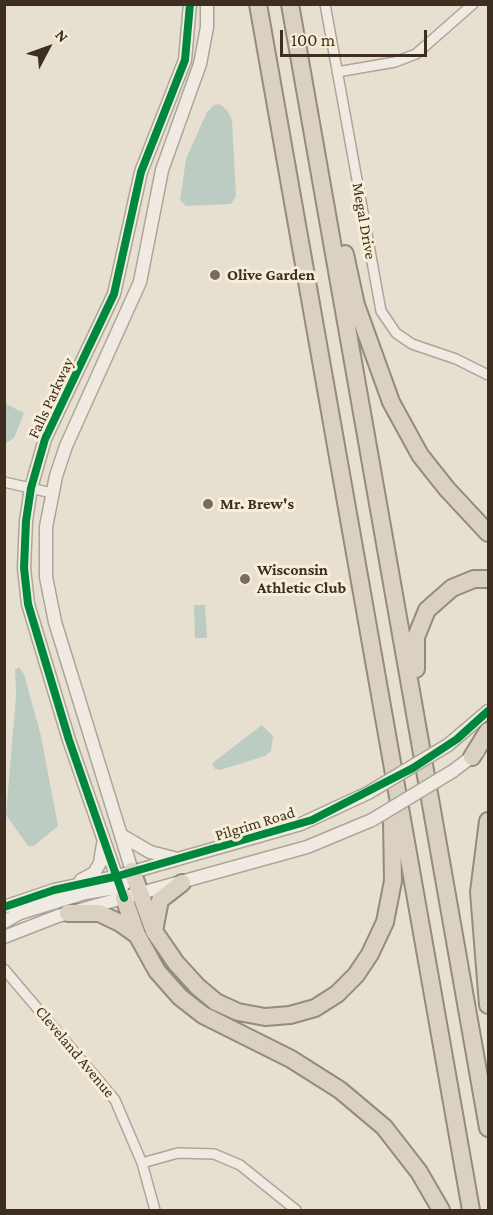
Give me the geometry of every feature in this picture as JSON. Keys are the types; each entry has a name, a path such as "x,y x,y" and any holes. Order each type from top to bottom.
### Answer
{"highway":[{"path":"258,4 471,1210"},
{"path":"291,4 356,305 379,374 391,402 420,454 454,497 489,533"},
{"path":"291,4 489,1128"},
{"path":"127,886 180,968 211,998 244,1014 277,1017 315,1008 342,990 370,954 385,922 394,869 393,823 346,554 336,450"},
{"path":"460,969 458,915 416,677 415,652 421,621 439,597 464,582 489,579"},
{"path":"472,757 489,730"},
{"path":"489,821 481,863 479,903 489,1005"},
{"path":"154,931 160,900 182,883"},
{"path":"127,886 137,935 157,971 192,1008 320,1076 384,1127 419,1172 441,1210"},
{"path":"68,913 99,914 120,923 137,935"}],"street":[{"name":"Falls Parkway","path":"127,886 104,840 69,740 28,604 24,548 31,488 45,440 114,294 141,172 185,60 190,4"},
{"name":"Falls Parkway","path":"127,886 121,835 74,691 51,606 44,554 52,493 59,466 75,423 96,385 140,282 162,170 200,64 207,27 207,4"},
{"name":"Megal Drive","path":"325,4 377,294 384,317 396,333 412,344 456,359 489,375"},
{"path":"337,72 395,62 416,54 473,4"},
{"path":"4,483 52,493"},
{"name":"Pilgrim Road","path":"4,937 68,913 179,859 301,824 368,793 448,745 489,711"},
{"name":"Pilgrim Road","path":"4,907 70,886 182,883 307,847 372,820 453,771 489,744"},
{"path":"121,835 150,852 179,859"},
{"path":"70,886 94,873 103,853 104,840"},
{"path":"4,922 20,913 85,893 127,886"},
{"name":"Cleveland Avenue","path":"4,969 115,1100 142,1163 155,1210"},
{"path":"142,1163 178,1153 214,1154 240,1165 296,1210"}],"shaded area":[{"path":"219,104 227,110 232,120 236,196 231,204 186,206 180,200 186,159 207,112 214,105"},
{"path":"4,403 24,413 14,438 5,444"},
{"path":"194,605 205,605 207,638 195,638"},
{"path":"19,667 24,674 41,736 58,826 34,846 28,846 6,815 16,695 15,670"},
{"path":"262,725 273,736 271,751 265,756 220,770 215,769 212,764 215,761"}],"cycle path":[{"path":"124,898 69,740 28,604 24,568 26,521 31,488 45,439 114,294 141,172 185,60 190,4"},
{"path":"4,907 54,890 118,876 312,820 413,768 457,739 488,711"}],"place":[{"name":"Olive Garden","path":"215,275"},
{"name":"Mr. Brew's","path":"208,504"},
{"name":"Wisconsin Athletic Club","path":"245,579"}]}
